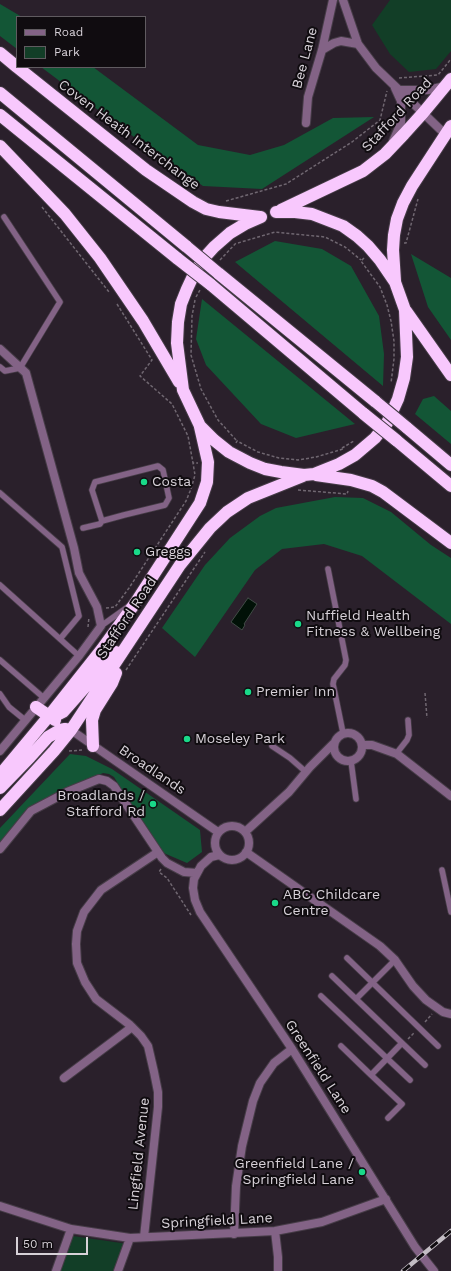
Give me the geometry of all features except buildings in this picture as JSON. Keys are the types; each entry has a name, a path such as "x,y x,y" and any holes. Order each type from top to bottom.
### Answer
{"highway":[{"name":"Coven Heath Interchange","path":"0,53 16,66"},
{"name":"Coven Heath Interchange","path":"18,68 146,170 175,191 206,209 224,213 261,217 276,212"},
{"name":"Stafford Road","path":"276,212 363,171 390,148 423,113 448,82"},
{"path":"0,93 451,465"},
{"path":"0,114 178,259 206,285 451,486"},
{"path":"395,282 394,242 397,219 412,186 448,130"},
{"path":"0,146 65,214 100,258 144,320 183,390 200,426 214,440 229,452 250,463 265,468 281,472 351,480 372,486 383,492 451,543"},
{"path":"276,212 306,213 328,219 343,226 357,236 373,251 395,282 405,310 451,375"},
{"path":"183,390 177,343 178,322 181,304 186,289 201,263 214,247 234,238 245,224 261,217"},
{"name":"Stafford Road","path":"0,810 48,758 71,730 180,565 210,528 227,512 248,498 339,464 354,455 375,438 387,423 398,399 404,378 407,357 405,310"},
{"name":"Stafford Road","path":"0,775 102,649 136,602 200,503 207,482 208,462 200,426"},
{"path":"49,716 56,716 63,712 108,660 135,632"},
{"path":"93,746 92,720 95,710 112,683 135,632"},
{"path":"40,702 49,716 71,730"},
{"path":"0,788 48,737 60,730 71,730"}],"street":[{"name":"Bee Lane","path":"306,123 308,96 322,50 334,0"},
{"path":"343,0 358,44 376,68 395,81 400,90 423,113 448,130"},
{"path":"322,50 341,41 358,44"},
{"path":"390,148 401,124 401,101 395,81"},
{"path":"400,90 428,90 448,82"},
{"path":"0,349 26,373 74,548 79,572 97,607 101,626 79,656 0,751"},
{"name":"Broadlands","path":"71,730 218,832"},
{"path":"245,832 289,792 306,772 333,744 338,735 351,732 359,738 362,746 361,751 358,757 351,761 320,758"},
{"path":"333,744 334,752 340,759"},
{"path":"362,746 372,744 396,754 451,796"},
{"path":"0,849 30,812 67,792 99,780 107,781 114,786 158,852 167,862 184,872 197,873 201,866 211,858 219,855"},
{"path":"231,826 241,828 245,832 249,842 246,852 238,859 233,860 223,858 219,855 214,846 214,841 218,832 231,826"},
{"name":"Lingfield Avenue","path":"144,1237 158,1107 158,1092 148,1046 132,1027 96,999 85,982 77,963 76,944 77,930 84,912 101,890 158,852"},
{"path":"246,852 380,946 395,960 413,986 426,1000 443,1012 451,1014"},
{"name":"Greenfield Lane","path":"197,873 194,878 193,888 195,900 200,912 292,1049 415,1248 434,1271"},
{"path":"64,1078 132,1027"},
{"path":"234,1234 236,1186 242,1146 253,1101 260,1082 274,1063 292,1049"},
{"name":"Springfield Lane","path":"0,1206 71,1229 130,1238 275,1231 322,1222 386,1200"},
{"path":"56,1271 71,1229"},
{"path":"275,1231 278,1271"},
{"path":"118,1271 130,1238"}],"lane":[{"path":"0,367 5,371 20,368 60,302 4,217"},
{"path":"83,528 100,524 102,521 164,505 169,498 163,470 158,466 95,482 92,490 102,521"},
{"path":"0,493 62,547 79,616 60,639"},
{"path":"328,569 346,660 345,665 333,684 343,733"},
{"path":"0,585 79,656"},
{"path":"101,626 123,609 136,602"},
{"path":"0,660 40,702"},
{"path":"0,694 9,707 25,720"},
{"path":"396,754 409,735 408,720"},
{"path":"272,746 290,758 306,772"},
{"path":"351,761 356,799"},
{"path":"442,870 451,912"},
{"path":"347,958 438,1046"},
{"path":"356,999 395,960"},
{"path":"332,976 425,1065"},
{"path":"321,996 410,1080"},
{"path":"371,1075 402,1043"},
{"path":"341,1046 402,1104 388,1118"}],"path":[{"path":"224,213 226,201 286,184 352,142 374,126 380,120 386,92 395,81 438,75 451,59"},
{"path":"394,242 406,243 419,197"},
{"path":"220,259 234,238 275,232 325,237 344,247 361,261 380,287 387,305 394,341 394,359 390,384"},
{"path":"361,261 373,251"},
{"path":"206,285 195,299 192,316 191,355 201,389 218,420 237,441"},
{"path":"342,448 357,439"},
{"path":"294,491 301,490 347,494 351,480"},
{"path":"126,670 200,559 210,547"},
{"path":"425,693 427,718"},
{"path":"167,862 159,872 167,878 193,917 200,912"}],"green space":[{"path":"390,0 451,0 451,51 436,69 409,72 390,54 372,25"},
{"path":"0,4 20,16 16,16 16,48 0,36"},
{"path":"42,68 94,68 198,145 250,155 284,145 333,118 374,117 262,189 203,186 162,158"},
{"path":"275,241 322,249 351,266 379,316 384,354 383,386 235,262"},
{"path":"411,254 451,278 451,340 428,307"},
{"path":"202,299 355,424 296,438 261,424 206,365 196,339"},
{"path":"434,396 451,411 451,444 415,414 423,399"},
{"path":"335,497 363,498 391,512 431,545 451,558 451,624 362,556 324,544 282,549 255,570 195,657 162,628 205,565 230,538 260,516 276,508"},
{"path":"70,754 86,756 112,769 200,830 202,852 187,863 159,851 114,777 103,773 34,805 0,847 0,828"},
{"path":"73,1236 128,1244 116,1271 60,1271"}],"shaded area":[{"path":"248,598 257,604 244,624 245,625 242,630 231,622"}],"railway":[{"path":"403,1271 451,1231"}],"place":[{"name":"Costa","path":"144,482"},
{"name":"Greggs","path":"137,552"},
{"name":"Nuffield Health Fitness & Wellbeing","path":"298,624"},
{"name":"Premier Inn","path":"248,692"},
{"name":"Moseley Park","path":"187,739"},
{"name":"Broadlands / Stafford Rd","path":"153,804"},
{"name":"ABC Childcare Centre","path":"275,903"},
{"name":"Greenfield Lane / Springfield Lane","path":"362,1172"}]}
